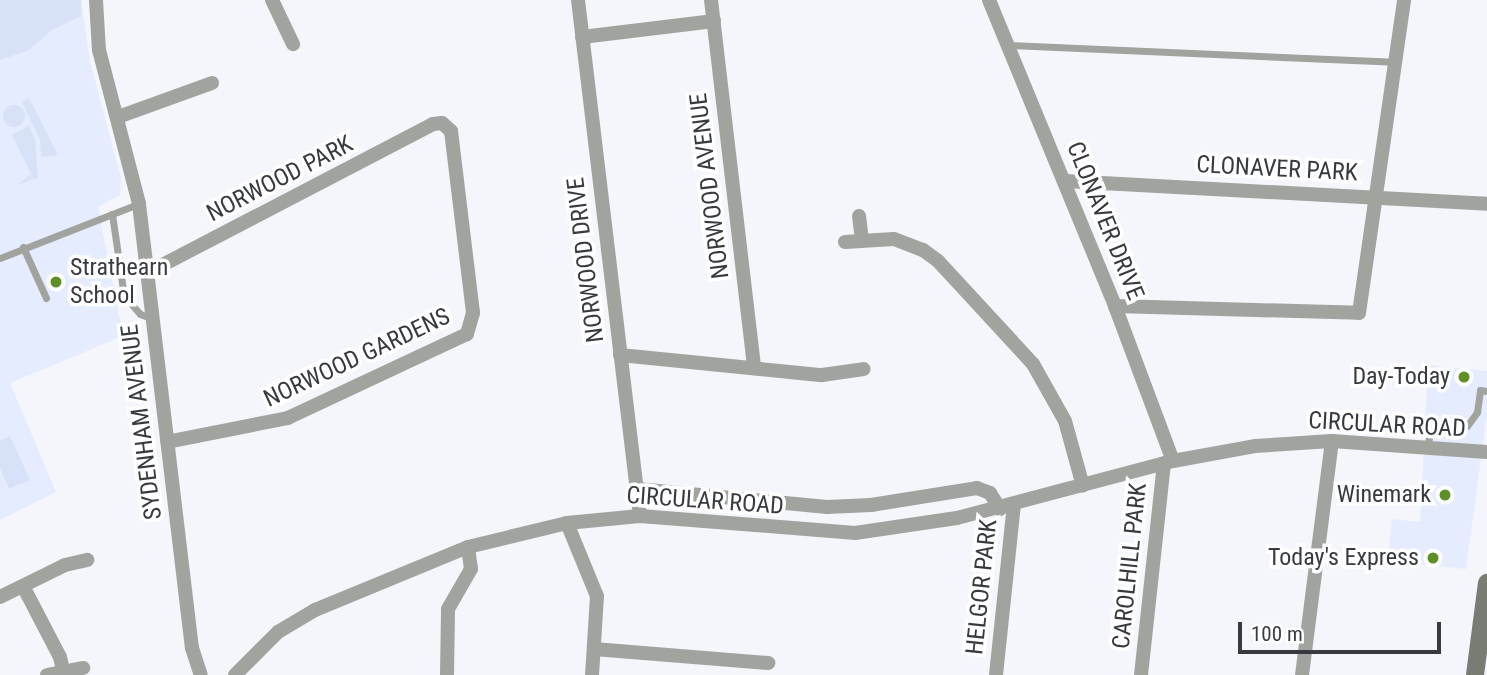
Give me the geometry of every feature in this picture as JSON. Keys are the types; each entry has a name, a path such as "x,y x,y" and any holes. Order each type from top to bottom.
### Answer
{"main road":[{"path":"1475,675 1487,583"}],"street":[{"name":"SYDENHAM AVENUE","path":"96,0 99,50 139,204 192,648 201,675"},
{"path":"272,0 293,44"},
{"name":"NORWOOD DRIVE","path":"578,0 639,516"},
{"name":"NORWOOD AVENUE","path":"711,0 754,367"},
{"name":"CLONAVER DRIVE","path":"989,0 1115,306 1168,462"},
{"path":"1115,306 1359,313 1404,0"},
{"path":"582,37 713,21"},
{"path":"118,117 212,83"},
{"name":"NORWOOD PARK","path":"147,273 433,124"},
{"name":"NORWOOD GARDENS","path":"167,442 288,418 467,334 473,313 452,135 446,124 433,124"},
{"name":"CLONAVER PARK","path":"1065,181 1487,204"},
{"path":"859,216 862,241"},
{"path":"845,243 894,239 923,250 1010,335 1065,421 1083,486"},
{"path":"620,355 822,375 864,369"},
{"path":"1302,675 1332,441"},
{"name":"CIRCULAR ROAD","path":"235,675 278,632 315,610 468,547 567,523 639,516 855,533 1000,509 1168,462 1255,446 1332,441 1487,452"},
{"name":"CAROLHILL PARK","path":"1141,675 1168,462"},
{"name":"CIRCULAR ROAD","path":"637,489 827,507 871,505 977,488 990,493 1000,509"},
{"name":"HELGOR PARK","path":"996,675 1014,505"},
{"path":"567,523 597,596 592,675"},
{"path":"447,675 448,609 471,569 468,547"},
{"path":"0,597 65,565 87,560"},
{"path":"23,586 58,652 64,673"},
{"path":"594,649 768,663"},
{"path":"47,675 83,668"}],"lane":[{"path":"1008,45 1395,62"},
{"path":"0,258 139,204"},
{"path":"112,214 124,296 132,307 153,319"},
{"path":"23,247 46,298"},
{"path":"1428,448 1430,427 1467,426 1477,412 1480,390 1487,391"}],"shaded area":[{"name":"Strathearn School","path":"0,0 81,0 90,61 121,178 120,195 98,207 123,336 10,383 56,492 0,520"},
{"path":"0,0 81,0 81,16 52,30 27,51 0,60"},
{"path":"29,98 58,155 41,157 40,140 22,102"},
{"path":"14,105 22,108 25,116 22,124 14,127 6,124 3,116 6,108"},
{"path":"29,126 35,140 38,178 17,185 31,174 12,135"},
{"path":"1428,365 1487,371 1487,414 1466,569 1388,561 1392,519 1420,522"},
{"path":"10,436 30,480 9,489 0,468 0,441"}],"place":[{"name":"Strathearn School","path":"56,282"},
{"name":"Day-Today","path":"1464,377"},
{"name":"Winemark","path":"1445,495"},
{"name":"Today's Express","path":"1433,558"}]}
